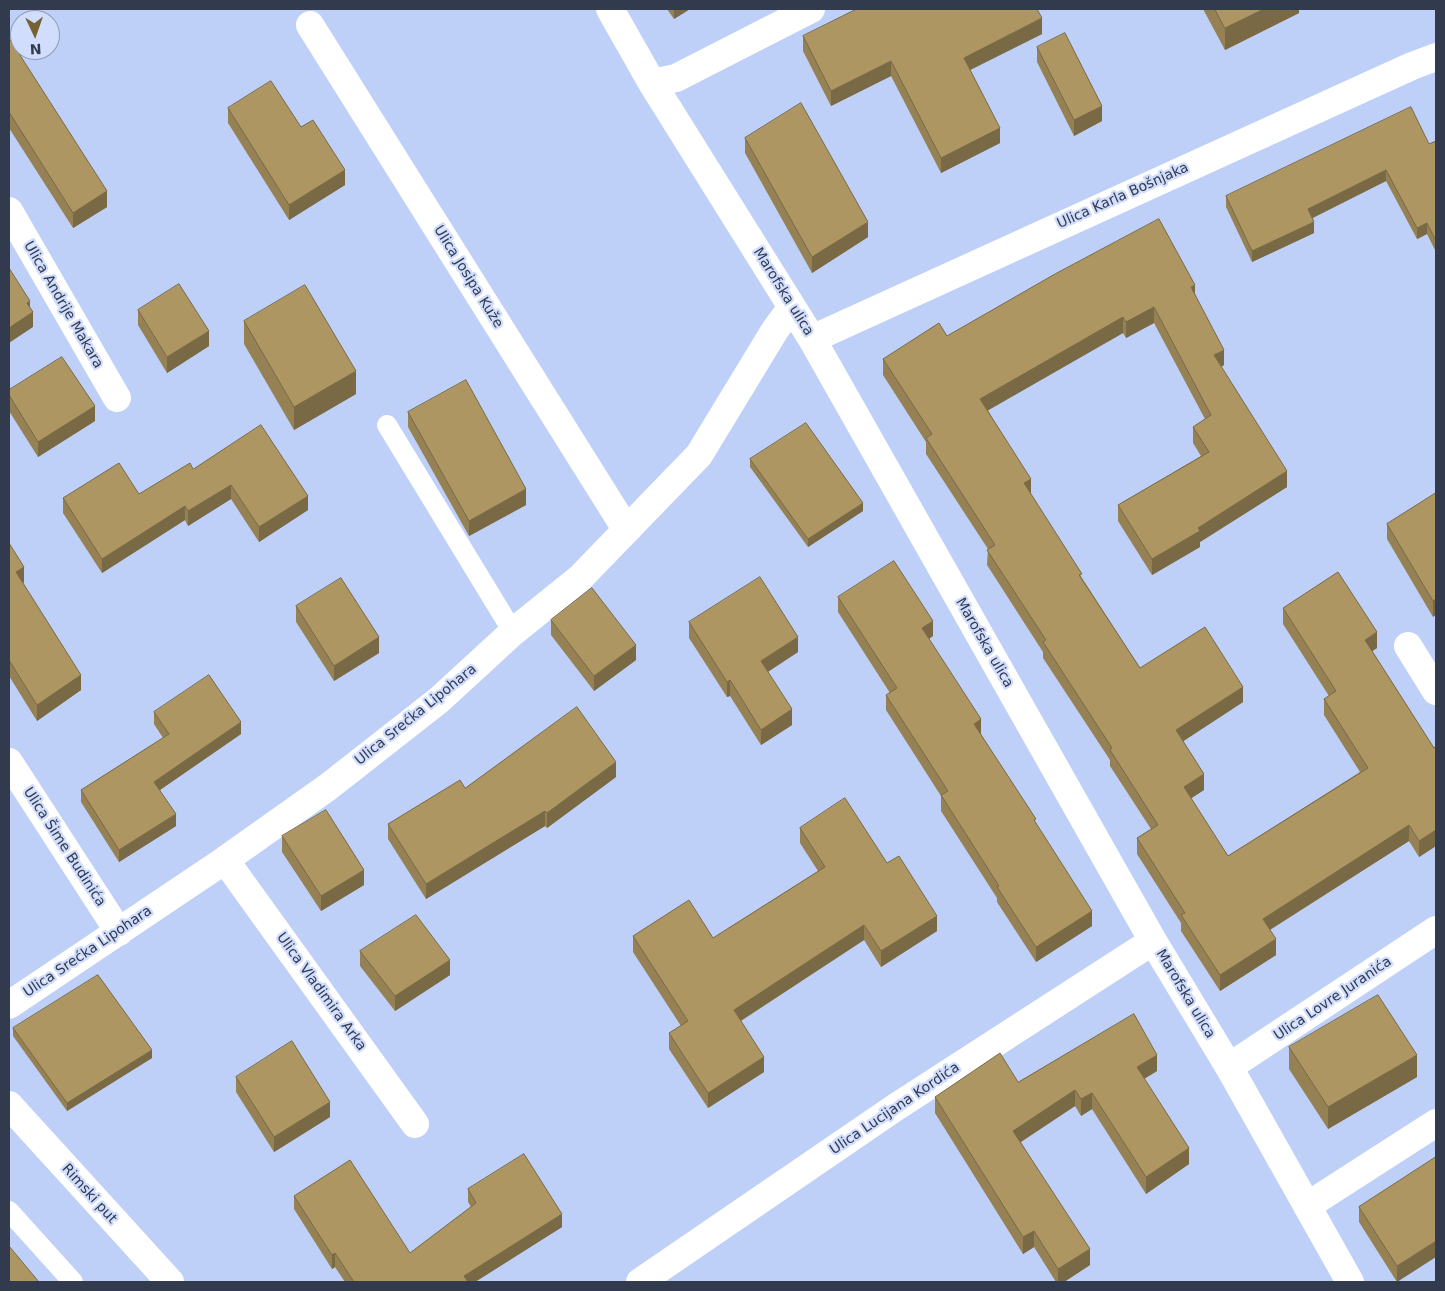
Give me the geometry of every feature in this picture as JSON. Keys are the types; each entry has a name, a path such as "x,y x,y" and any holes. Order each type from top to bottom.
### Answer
{"street":[{"name":"Marofska ulica","path":"610,9 652,83 812,339 1153,941 1229,1067 1350,1282"},
{"path":"652,83 676,78 811,9"},
{"name":"Ulica Josipa Kuže","path":"310,25 626,529"},
{"name":"Ulica Karla Bošnjaka","path":"812,339 1412,66 1436,57"},
{"name":"Ulica Andrije Makara","path":"9,211 117,398"},
{"name":"Ulica Srećka Lipohara","path":"9,1005 225,860 328,787 439,700 513,632 580,578 699,455 775,330 792,307"},
{"path":"1408,646 1436,691"},
{"name":"Ulica Šime Budinića","path":"9,762 119,932"},
{"name":"Ulica Vladimira Arka","path":"225,860 415,1124"},
{"name":"Ulica Lovre Juranića","path":"1229,1067 1436,930"},
{"name":"Ulica Lucijana Kordića","path":"640,1282 896,1107 1153,941"},
{"name":"Rimski put","path":"9,1105 170,1282"},
{"path":"1307,1206 1436,1123"}],"lane":[{"path":"387,425 513,632"},
{"path":"9,1211 73,1282"}],"building":[{"path":"857,9 1037,9 1042,18 964,58 1000,128 941,158 891,61 831,91 803,36"},
{"path":"1215,9 1264,9 1225,28"},
{"path":"1065,33 1102,106 1074,120 1037,47"},
{"path":"9,38 10,60 23,60 107,191 73,213 9,112"},
{"path":"271,81 301,127 313,120 345,170 289,205 228,108"},
{"path":"801,103 868,222 812,257 745,138"},
{"path":"1411,107 1429,144 1436,141 1436,241 1427,223 1417,228 1386,170 1308,209 1314,222 1252,251 1226,196"},
{"path":"1159,219 1195,285 1191,287 1224,350 1214,355 1287,471 1198,528 1200,531 1152,559 1118,505 1209,452 1193,427 1211,415 1154,307 1126,322 1123,317 980,399 1031,479 1024,483 1082,574 1079,575 1140,668 1205,627 1243,687 1176,730 1204,774 1184,787 1228,856 1368,768 1324,699 1336,691 1283,608 1338,572 1377,632 1365,640 1434,748 1436,746 1436,830 1419,841 1409,825 1263,919 1276,939 1220,975 1181,915 1185,913 1137,838 1158,825 1110,750 1112,748 1043,642 1046,640 987,550 995,545 926,438 932,434 883,359 939,323 947,336 1055,274"},
{"path":"9,268 30,301 27,303 33,312 9,328"},
{"path":"179,284 209,331 167,357 138,310"},
{"path":"305,285 356,371 294,407 244,321"},
{"path":"62,357 95,406 38,442 9,395 9,390"},
{"path":"466,380 526,489 469,521 408,412"},
{"path":"806,423 863,503 808,539 750,459"},
{"path":"261,425 308,496 259,527 231,485 188,511 185,506 102,559 63,498 119,463 139,494 190,463 193,469"},
{"path":"1436,493 1436,599 1433,601 1387,524"},
{"path":"9,543 24,567 16,572 81,675 37,705 9,660"},
{"path":"894,561 933,621 922,628 981,719 974,724 1036,819 1034,820 1092,911 1036,947 941,795 948,791 886,695 897,688 838,597"},
{"path":"760,577 798,637 761,661 792,709 761,730 730,680 727,682 689,622"},
{"path":"341,578 379,637 334,666 296,606"},
{"path":"592,588 636,645 594,676 551,620"},
{"path":"209,675 241,722 154,782 176,814 119,850 81,790 169,734 154,712"},
{"path":"577,707 616,762 547,813 545,811 426,884 388,824 460,780 465,788"},
{"path":"845,798 887,863 899,856 937,916 881,951 864,925 734,1010 764,1057 708,1093 669,1033 688,1021 633,936 689,900 713,938 825,867 800,828"},
{"path":"326,810 364,870 321,896 282,836"},
{"path":"416,915 450,960 395,996 360,951"},
{"path":"98,975 152,1050 67,1103 13,1028"},
{"path":"1378,995 1417,1055 1328,1107 1289,1047"},
{"path":"1134,1014 1157,1055 1137,1067 1189,1148 1146,1177 1092,1093 1081,1099 1075,1090 1013,1131 1090,1249 1058,1269 1034,1231 1023,1237 935,1097 1000,1053 1018,1082"},
{"path":"292,1041 330,1102 274,1137 236,1077"},
{"path":"524,1154 562,1214 464,1276 468,1282 354,1282 335,1253 332,1255 294,1196 350,1160 410,1253 476,1203 468,1189"},
{"path":"1436,1157 1436,1241 1397,1266 1359,1207"},
{"path":"9,1246 39,1282 9,1282"}]}
